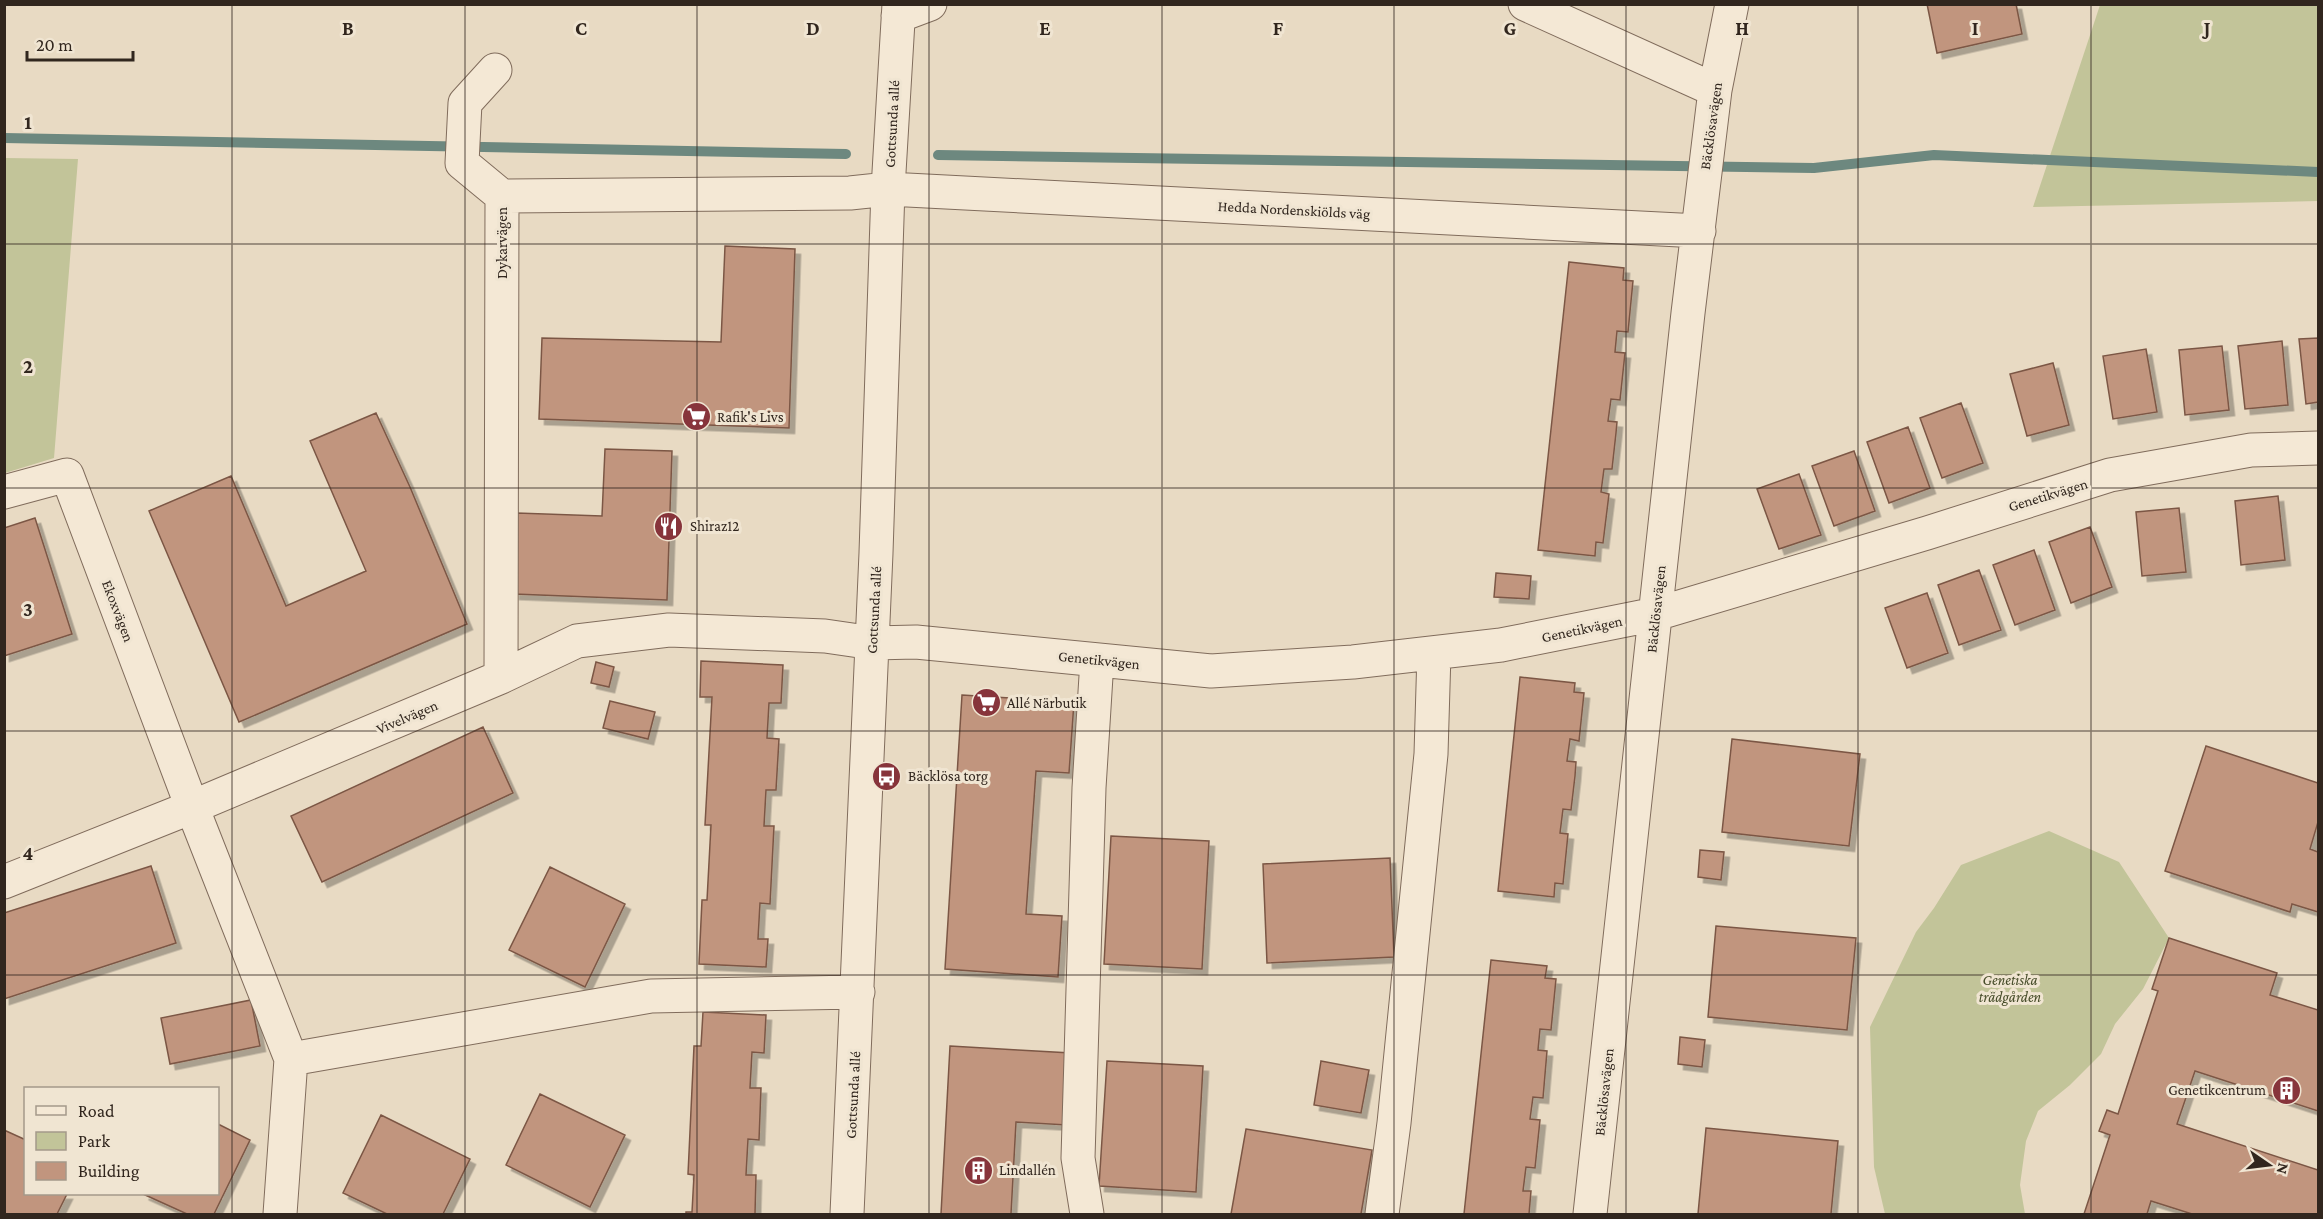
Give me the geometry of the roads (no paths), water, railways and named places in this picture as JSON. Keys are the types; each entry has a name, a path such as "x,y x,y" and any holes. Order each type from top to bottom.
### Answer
{"street":[{"path":"898,10 930,4"},
{"path":"1525,4 1715,90"},
{"name":"Bäcklösavägen","path":"1590,1215 1688,313 1700,231 1715,90 1732,4"},
{"name":"Gottsunda allé","path":"848,1215 873,643 888,189 898,10"},
{"path":"495,70 465,103 463,148 502,196"},
{"name":"Dykarvägen","path":"501,677 502,196 850,193 888,189"},
{"name":"Hedda Nordenskiölds väg","path":"888,189 1700,231"},
{"name":"Genetikvägen","path":"825,636 873,643 916,642 1211,671 1353,662 1501,645 1656,614 2110,475 2251,450 2319,448"},
{"name":"Ekoxvägen","path":"4,492 67,475 192,807"},
{"name":"Vivelvägen","path":"4,882 192,807 501,677 577,641 669,630 825,636"},
{"path":"1382,1215 1394,1123 1431,754 1434,653"},
{"path":"1087,1215 1078,1158 1089,788 1097,660"},
{"path":"192,807 291,1059 280,1215"},
{"path":"291,1059 651,996 858,992"}],"waterway":[{"path":"4,138 846,154"},
{"path":"938,155 1814,168 1934,155 2318,172"}],"place":[{"name":"Rafik's Livs","path":"696,417"},
{"name":"Shiraz12","path":"669,526"},
{"name":"Allé Närbutik","path":"986,703"},
{"name":"Bäcklösa torg","path":"887,776"},
{"name":"Genetikcentrum","path":"2287,1090"},
{"name":"Lindallén","path":"978,1170"}],"park label":[{"name":"Genetiska trädgården","path":"2010,988"}]}
